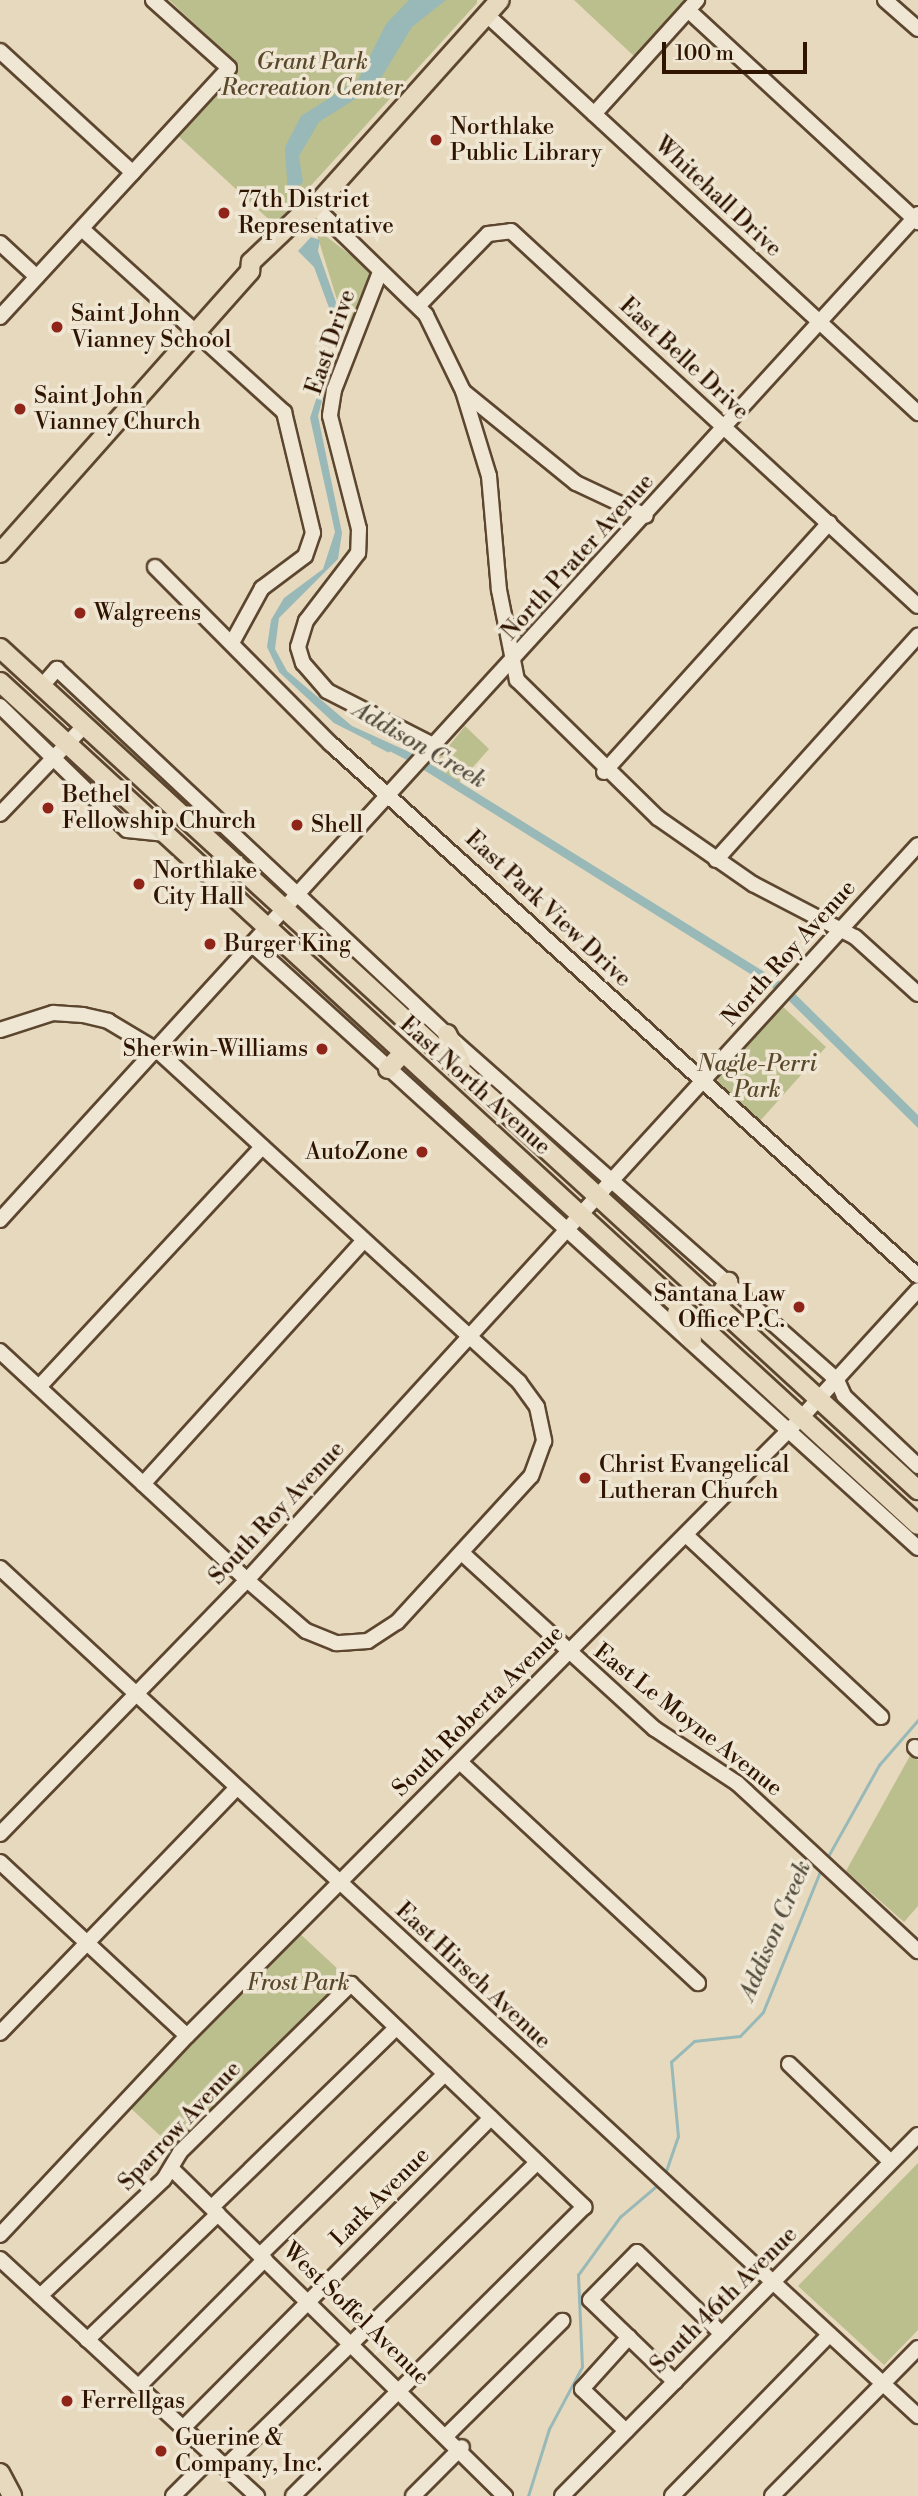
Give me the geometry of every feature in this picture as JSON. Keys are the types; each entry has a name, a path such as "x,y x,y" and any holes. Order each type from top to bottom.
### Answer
{"main road":[{"path":"0,553 194,331 250,271 259,270 299,227 311,205 500,0"},
{"name":"East North Avenue","path":"0,648 294,905 472,1081 918,1490"},
{"name":"East North Avenue","path":"0,682 403,1053 576,1222 661,1290 796,1424 918,1525"},
{"path":"447,1034 472,1081"},
{"path":"388,1069 403,1053"},
{"path":"715,1304 728,1282"},
{"path":"661,1290 692,1340"},
{"path":"0,2473 12,2496"}],"street":[{"path":"0,317 229,68 153,0"},
{"path":"886,0 918,29"},
{"path":"594,114 692,5 917,218"},
{"name":"Whitehall Drive","path":"487,15 918,413"},
{"path":"0,51 133,173"},
{"path":"311,205 418,306 463,391 494,505 510,666 604,772 716,860 842,929 918,993"},
{"name":"North Prater Avenue","path":"0,1220 294,905 917,218"},
{"path":"82,229 284,412 313,526 305,556 261,588 233,641"},
{"name":"East Belle Drive","path":"418,306 488,234 511,231 918,606"},
{"path":"0,243 37,277"},
{"name":"East Drive","path":"380,272 334,390 331,416 359,529 358,553 306,621 298,647 309,673 335,696 432,752"},
{"path":"463,391 567,477 646,516"},
{"path":"604,772 829,523"},
{"name":"East Park View Drive","path":"155,567 233,641 331,744 393,796 702,1083 918,1276"},
{"path":"716,860 918,636"},
{"name":"East North Avenue","path":"42,686 57,669 227,822 294,905 447,1034 611,1183 646,1205 837,1380"},
{"path":"3,709 127,830 166,834"},
{"path":"0,814 85,725"},
{"name":"North Roy Avenue","path":"576,1222 918,845"},
{"name":"East North Avenue","path":"255,947 388,1069 576,1222 692,1340 796,1424 918,1548"},
{"path":"0,1030 52,1013 83,1014 108,1021 158,1051 470,1336 531,1397 544,1441 531,1476 462,1553 397,1622 353,1644 306,1631 247,1580 0,1351"},
{"path":"39,1387 261,1147"},
{"name":"South Roy Avenue","path":"0,1834 247,1580 576,1222"},
{"path":"143,1484 363,1241"},
{"name":"South Roberta Avenue","path":"0,2235 187,2036 796,1424 918,1290"},
{"path":"837,1380 844,1396 918,1466"},
{"path":"686,1535 881,1717"},
{"name":"East Le Moyne Avenue","path":"462,1553 568,1653 673,1743 737,1783 918,1951"},
{"name":"East Hirsch Avenue","path":"3,1577 136,1695 918,2416"},
{"path":"460,1762 698,1983"},
{"path":"0,2033 237,1788"},
{"path":"0,1862 187,2036"},
{"name":"Sparrow Avenue","path":"40,2296 172,2169 180,2152 351,1984 396,2028"},
{"path":"87,2340 396,2028 584,2207 293,2496"},
{"path":"789,2064 891,2162"},
{"path":"138,2387 444,2074"},
{"name":"Lark Avenue","path":"183,2428 491,2118"},
{"name":"South 46th Avenue","path":"562,2496 918,2135"},
{"path":"225,2467 537,2162"},
{"name":"West Soffel Avenue","path":"172,2169 354,2341 506,2494"},
{"path":"675,2382 590,2300 636,2252 722,2334"},
{"path":"0,2259 257,2496"},
{"path":"448,2434 562,2321"},
{"path":"682,2493 829,2335"},
{"path":"626,2431 582,2389 629,2337"},
{"path":"772,2496 918,2348"},
{"path":"413,2496 462,2447"},
{"path":"173,2496 214,2456"}],"green space":[{"name":"Grant Park Recreation Center","path":"169,0 477,0 477,3 275,225 175,133 239,65"},
{"path":"574,0 688,0 636,58"},
{"path":"315,228 373,272 353,329 345,326"},
{"path":"465,726 489,749 458,784 433,766"},
{"name":"Nagle-Perri Park","path":"781,1005 826,1047 759,1122 719,1086 717,1074"},
{"path":"911,1754 918,1760 918,1906 904,1922 846,1871"},
{"name":"Frost Park","path":"297,1931 350,1980 184,2158 131,2109"},
{"path":"918,2163 918,2330 884,2365 798,2286"}],"water":[{"path":"409,0 446,0 412,27 376,86 319,122 299,156 303,182 288,197 285,147 301,116 358,80 386,24"},
{"path":"311,237 320,240 318,251 343,322 318,416 342,533 338,559 279,618 275,649 287,671 352,726 416,755 787,986 918,1115 918,1128 781,993 411,762 334,723 279,672 267,647 271,620 284,598 323,569 335,532 310,418 338,332 314,267 298,251"}],"waterway":[{"name":"Addison Creek","path":"372,742 388,750"},
{"name":"Addison Creek","path":"826,1860 879,1765 918,1720"},
{"name":"Addison Creek","path":"665,2174 678,2137 671,2062 694,2041 740,2036 763,2012 821,1869"},
{"name":"Addison Creek","path":"528,2496 549,2429 582,2367 578,2275 620,2217 660,2183"}],"place":[{"name":"Northlake Public Library","path":"436,140"},
{"name":"77th District Representative","path":"224,213"},
{"name":"Saint John Vianney School","path":"57,327"},
{"name":"Saint John Vianney Church","path":"20,409"},
{"name":"Walgreens","path":"80,613"},
{"name":"Bethel Fellowship Church","path":"48,808"},
{"name":"Shell","path":"297,825"},
{"name":"Northlake City Hall","path":"139,884"},
{"name":"Burger King","path":"210,944"},
{"name":"Sherwin-Williams","path":"322,1049"},
{"name":"AutoZone","path":"422,1152"},
{"name":"Santana Law Office P.C.","path":"799,1307"},
{"name":"Christ Evangelical Lutheran Church","path":"585,1478"},
{"name":"Ferrellgas","path":"67,2401"},
{"name":"Guerine & Company, Inc.","path":"161,2451"}]}
